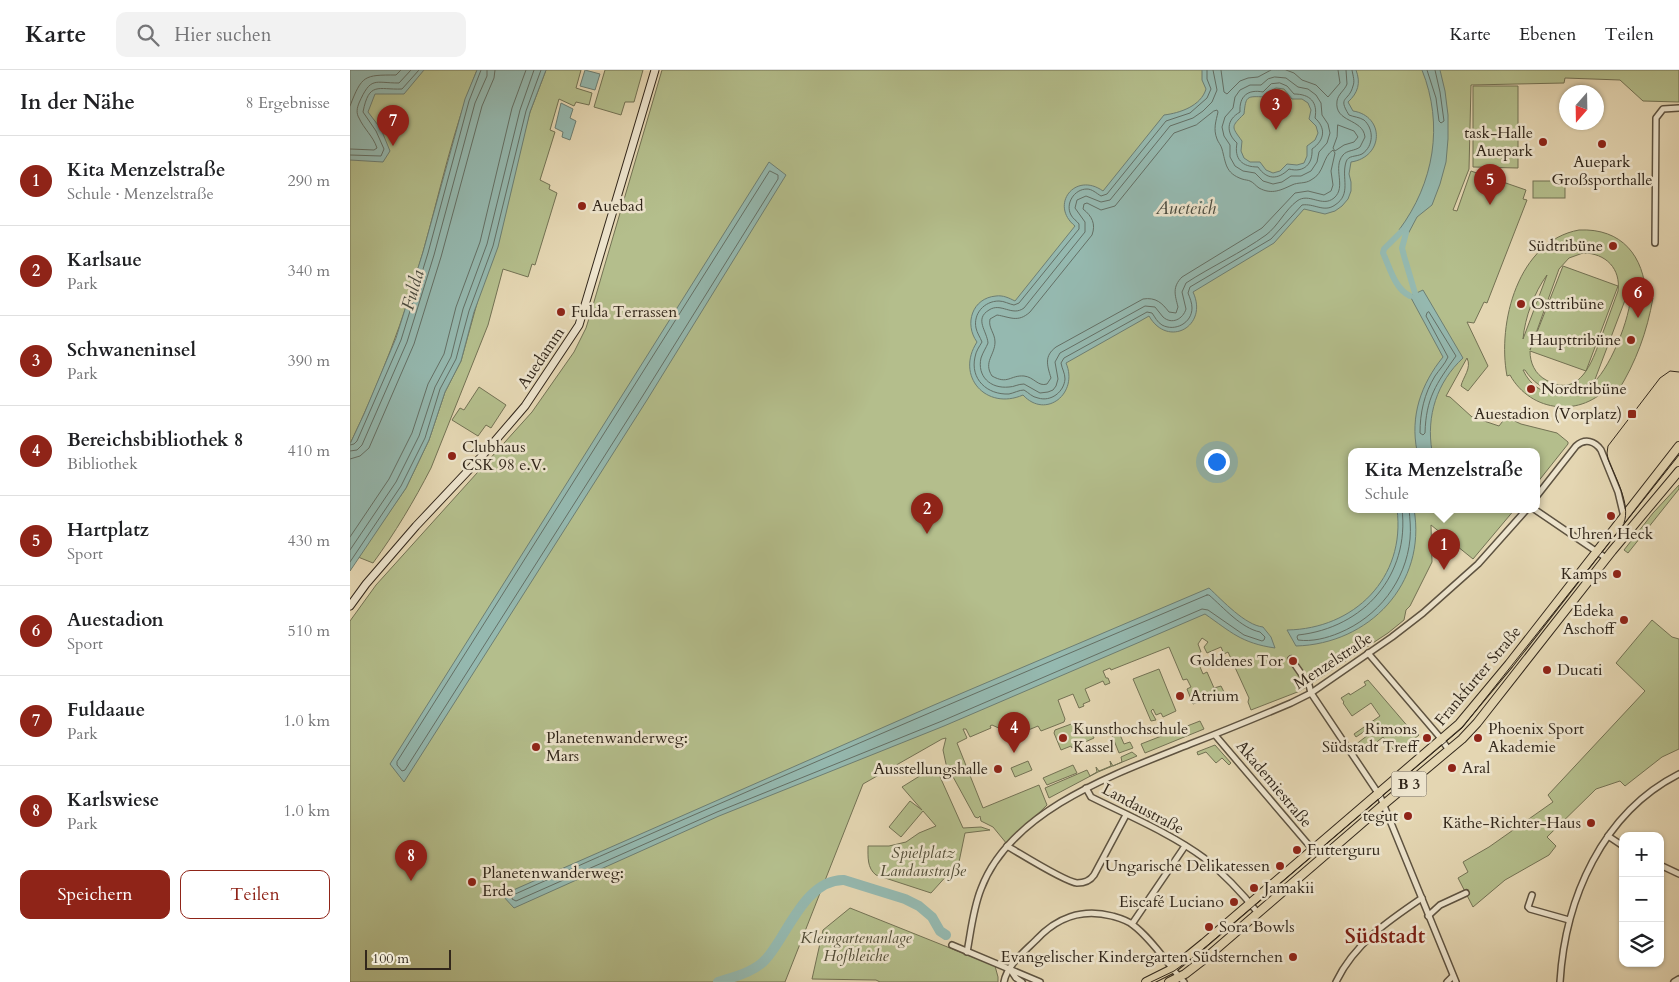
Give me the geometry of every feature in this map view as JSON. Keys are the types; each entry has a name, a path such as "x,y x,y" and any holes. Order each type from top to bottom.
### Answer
{"main road":[{"name":"Frankfurter Straße","path":"1146,982 1172,969 1314,850 1441,740 1468,714 1679,446"},
{"name":"Frankfurter Straße","path":"1169,982 1182,979 1383,805 1462,740 1606,558 1679,471"}],"street":[{"name":"Auedamm","path":"350,606 366,584 416,526 482,456 525,406 579,325 655,70"},
{"path":"1655,242 1656,118 1663,108 1679,108"},
{"path":"1540,492 1578,444 1588,441 1598,444 1601,450 1618,492 1624,517"},
{"name":"Menzelstraße","path":"1086,788 1142,763 1291,703 1311,692 1417,618 1457,584 1494,547 1524,513"},
{"path":"1540,513 1606,558"},
{"path":"1368,653 1449,750"},
{"path":"1292,659 1311,692 1378,793 1456,982"},
{"name":"Akademiestraße","path":"1215,734 1314,850"},
{"path":"1560,982 1569,920 1591,863 1608,836 1630,810 1644,797 1679,774"},
{"name":"Landaustraße","path":"967,952 981,888 1008,846 1034,821 1056,804 1086,788 1091,797 1126,814 1202,857 1222,874 1258,913"},
{"path":"1008,846 1070,881 1085,882 1094,875 1126,814"},
{"path":"1608,836 1619,843"},
{"path":"1132,924 1185,846"},
{"path":"1664,867 1679,874"},
{"path":"1428,916 1440,905 1466,893"},
{"path":"1532,895 1528,907 1530,909 1569,920"},
{"path":"1336,982 1350,957 1386,923 1422,898"},
{"path":"1004,982 1005,975 1009,969 1052,924 1066,917 1093,913 1118,918 1132,924 1182,979"},
{"path":"952,945 1040,982"},
{"path":"1009,969 1022,982"},
{"path":"1447,982 1453,976"},
{"path":"1674,982 1679,979"}],"green space":[{"path":"350,70 477,70 454,137 408,302 381,374 350,444"},
{"path":"546,70 581,70 576,88 592,93 589,105 576,102 574,106 559,99 550,130 555,132 540,180 550,185 549,189 557,193 535,265 532,264 528,277 503,269 488,325 431,468 404,517 373,563 358,557 406,488 429,440 445,392 461,361 530,112"},
{"path":"605,70 643,70 634,102 625,102 621,115 594,107"},
{"path":"662,70 1679,70 1679,102 1643,101 1620,80 1565,78 1564,83 1471,85 1469,169 1453,210 1457,211 1471,171 1526,190 1523,199 1527,200 1487,303 1484,302 1474,323 1467,322 1488,366 1468,391 1461,386 1468,369 1467,358 1446,396 1450,397 1472,417 1499,426 1506,417 1521,424 1557,433 1568,444 1540,479 1540,448 1348,448 1348,513 1512,513 1473,559 1431,525 1432,562 1410,606 1406,610 1404,620 1388,633 1300,691 1251,710 1248,702 1249,698 1228,652 1224,654 1221,647 1207,653 1204,647 1208,642 1202,638 1198,644 1201,652 1195,655 1203,674 1207,672 1214,688 1221,686 1224,692 1193,704 1187,689 1191,687 1187,679 1183,680 1169,647 1111,670 1110,668 1103,671 1110,683 1105,685 1103,681 1085,689 1090,701 1083,704 1084,706 1079,708 1073,694 1058,700 1065,719 1064,722 1041,731 1038,726 1009,738 1001,729 992,725 990,726 991,728 970,737 966,729 963,729 967,738 957,743 983,808 1039,785 1047,805 1007,844 993,827 981,821 980,816 978,818 975,817 946,764 943,750 946,738 863,784 785,982 350,982 350,621 376,585 532,412 574,352 586,328"},
{"path":"1473,86 1518,86 1518,168 1473,167"},
{"path":"1533,181 1565,181 1565,198 1533,198"},
{"path":"1579,230 1594,231 1619,239 1635,257 1641,269 1646,296 1653,298 1648,323 1640,346 1618,391 1610,385 1599,396 1586,403 1557,407 1543,404 1531,397 1519,388 1510,375 1507,376 1505,332 1509,309 1516,287 1527,267 1541,250 1558,237","holes":["1583,253 1605,259 1614,269 1618,286 1563,266 1530,350 1559,269 1569,258","1547,275 1523,339 1534,297","1618,286 1618,291 1590,365 1586,370","1630,287 1631,296 1625,322 1614,351 1608,364 1594,382","1530,351 1586,371 1577,381 1568,385 1558,385 1546,380 1534,368","1523,370 1538,384 1556,392 1574,391 1583,388 1591,381 1594,382 1585,388 1565,394 1546,392 1529,380"]},
{"path":"479,387 506,405 491,428 486,425 478,436 452,420 460,408 464,410"},
{"path":"1679,485 1679,489 1628,553 1624,550 1653,513"},
{"path":"1652,620 1672,637 1679,639 1679,749 1662,757 1625,786 1620,781 1596,789 1547,837 1556,846 1549,855 1505,880 1473,907 1458,878 1468,872 1463,862 1489,847 1553,802 1548,795 1645,691 1616,663"},
{"path":"1159,669 1176,711 1163,717 1161,713 1156,715 1153,709 1151,711 1156,720 1151,721 1133,679"},
{"path":"1368,680 1410,729 1413,728 1419,735 1397,754 1383,737 1373,745 1368,744 1359,751 1355,745 1368,735 1365,731 1356,737 1354,734 1380,716 1371,703 1352,716 1341,698 1366,685 1364,682"},
{"path":"1200,721 1204,729 1145,753 1141,744"},
{"path":"1074,723 1077,730 1089,727 1094,738 1072,748 1071,746 1061,750 1054,733 1055,730"},
{"path":"1118,730 1124,744 1130,742 1133,748 1119,753 1111,733"},
{"path":"1215,745 1231,763 1229,765 1222,758 1216,763 1206,752 1198,755 1197,752"},
{"path":"1132,752 1137,756 1118,764 1122,762 1121,757"},
{"path":"1028,761 1032,770 1015,777 1011,768"},
{"path":"1110,761 1113,766 1049,798 1045,788 1087,770 1090,776 1097,772 1096,767 1099,771 1111,766"},
{"path":"1073,765 1077,773 1047,785 1043,778"},
{"name":"Spielplatz Landaustraße","path":"937,770 963,828 981,827 990,830 965,833 959,862 931,893 876,875 870,866 868,846 889,846 906,842 919,833 936,826 923,811 901,837 889,827 910,801 922,810 902,787 923,774"},
{"name":"Kleingartenanlage Hofbleiche","path":"850,908 995,966 998,982 880,982 876,980 812,979 823,930"}],"water":[{"path":"350,70 424,70 404,94 375,94 368,112 381,129 390,151 383,162 350,160"},
{"name":"Fulda","path":"477,70 546,70 530,112 498,247 474,312 461,361 445,392 429,440 406,488 350,571 350,444 396,338 423,252 465,99"},
{"path":"585,70 600,74 595,90 580,86"},
{"name":"Aueteich","path":"1202,70 1356,70 1358,88 1348,102 1353,111 1363,114 1371,120 1376,136 1375,145 1370,153 1362,159 1351,162 1349,174 1351,191 1348,199 1335,211 1325,214 1304,209 1274,243 1193,292 1196,315 1184,329 1175,332 1166,331 1157,326 1149,316 1066,363 1069,374 1068,384 1058,400 1050,404 1041,405 1032,402 1023,395 1009,399 997,398 986,394 972,378 970,367 971,355 977,342 971,327 971,320 976,307 988,298 996,296 1004,296 1015,301 1075,226 1068,218 1064,209 1065,200 1069,193 1083,185 1093,186 1103,191 1164,115 1189,108 1200,100 1206,89 1202,80","holes":["1276,88 1284,89 1292,99 1302,99 1308,103 1311,110 1309,119 1316,126 1318,133 1315,140 1307,146 1307,156 1304,163 1297,165 1287,164 1280,171 1273,173 1266,170 1260,162 1250,162 1244,158 1241,151 1242,141 1234,127 1244,114 1248,98 1265,97"]},
{"path":"1422,70 1440,70 1448,115 1448,139 1446,162 1432,205 1417,217 1408,234 1399,230 1411,212 1420,193 1432,153 1434,132 1429,91"},
{"path":"561,103 573,109 570,118 576,121 570,140 562,137 563,132 555,128"},
{"path":"769,162 786,175 647,400 404,782 390,764"},
{"path":"1423,290 1463,358 1446,378 1436,400 1432,413 1432,448 1417,448 1416,413 1423,389 1443,357 1410,296"},
{"path":"1397,513 1414,513 1416,536 1411,562 1402,585 1387,605 1369,622 1347,634 1323,643 1296,646 1287,630 1311,627 1334,620 1354,609 1371,595 1384,577 1393,557 1398,534"},
{"path":"1209,588 1227,606 1242,617 1249,622 1263,627 1271,637 1275,648 1245,640 1205,614 944,726 719,816 514,908 502,895 934,705"}],"waterway":[{"path":"1402,231 1384,249 1383,253 1400,288 1410,296"},
{"path":"1406,233 1402,248 1415,293"},
{"path":"718,982 744,974 761,964 774,949 798,910 808,898 830,882 844,880 905,899 919,906 932,917 940,931 946,935"}],"tram line":[{"path":"1624,523 1626,516 1624,499 1608,459 1608,446 1660,378 1670,371 1679,372"},
{"path":"1151,982 1174,971 1195,956 1462,728 1679,455"}],"place":[{"name":"Schwaneninsel","path":"1276,130"},
{"name":"task-Halle Auepark","path":"1543,142"},
{"name":"Auepark Großsporthalle","path":"1602,144"},
{"name":"Fuldaaue","path":"393,146"},
{"name":"Hartplatz","path":"1490,205"},
{"name":"Auebad","path":"582,206"},
{"name":"Südtribüne","path":"1613,246"},
{"name":"Osttribüne","path":"1521,304"},
{"name":"Fulda Terrassen","path":"561,312"},
{"name":"Auestadion","path":"1638,318"},
{"name":"Haupttribüne","path":"1631,340"},
{"name":"Nordtribüne","path":"1531,389"},
{"name":"Auestadion (Vorplatz)","path":"1632,414"},
{"name":"Clubhaus CSK 98 e.V.","path":"452,456"},
{"name":"Uhren Heck","path":"1611,516"},
{"name":"Karlsaue","path":"927,534"},
{"name":"Kita Menzelstraße","path":"1444,570"},
{"name":"Kamps","path":"1617,574"},
{"name":"Edeka Aschoff","path":"1624,620"},
{"name":"Goldenes Tor","path":"1293,661"},
{"name":"Ducati","path":"1547,670"},
{"name":"Atrium","path":"1180,696"},
{"name":"Kunsthochschule Kassel","path":"1063,738"},
{"name":"Rimons Südstadt Treff","path":"1427,738"},
{"name":"Phoenix Sport Akademie","path":"1478,738"},
{"name":"Planetenwanderweg: Mars","path":"536,747"},
{"name":"Bereichsbibliothek 8","path":"1014,753"},
{"name":"Aral","path":"1452,768"},
{"name":"Ausstellungshalle","path":"998,769"},
{"name":"tegut","path":"1408,816"},
{"name":"Käthe-Richter-Haus","path":"1591,823"},
{"name":"Futterguru","path":"1297,850"},
{"name":"Ungarische Delikatessen","path":"1280,866"},
{"name":"Karlswiese","path":"411,881"},
{"name":"Planetenwanderweg: Erde","path":"472,882"},
{"name":"Jamakii","path":"1254,888"},
{"name":"Eiscafé Luciano","path":"1234,902"},
{"name":"Sora Bowls","path":"1209,927"},
{"name":"Evangelischer Kindergarten Südsternchen","path":"1293,957"}],"district":[{"name":"Südstadt","path":"1385,936"}]}
